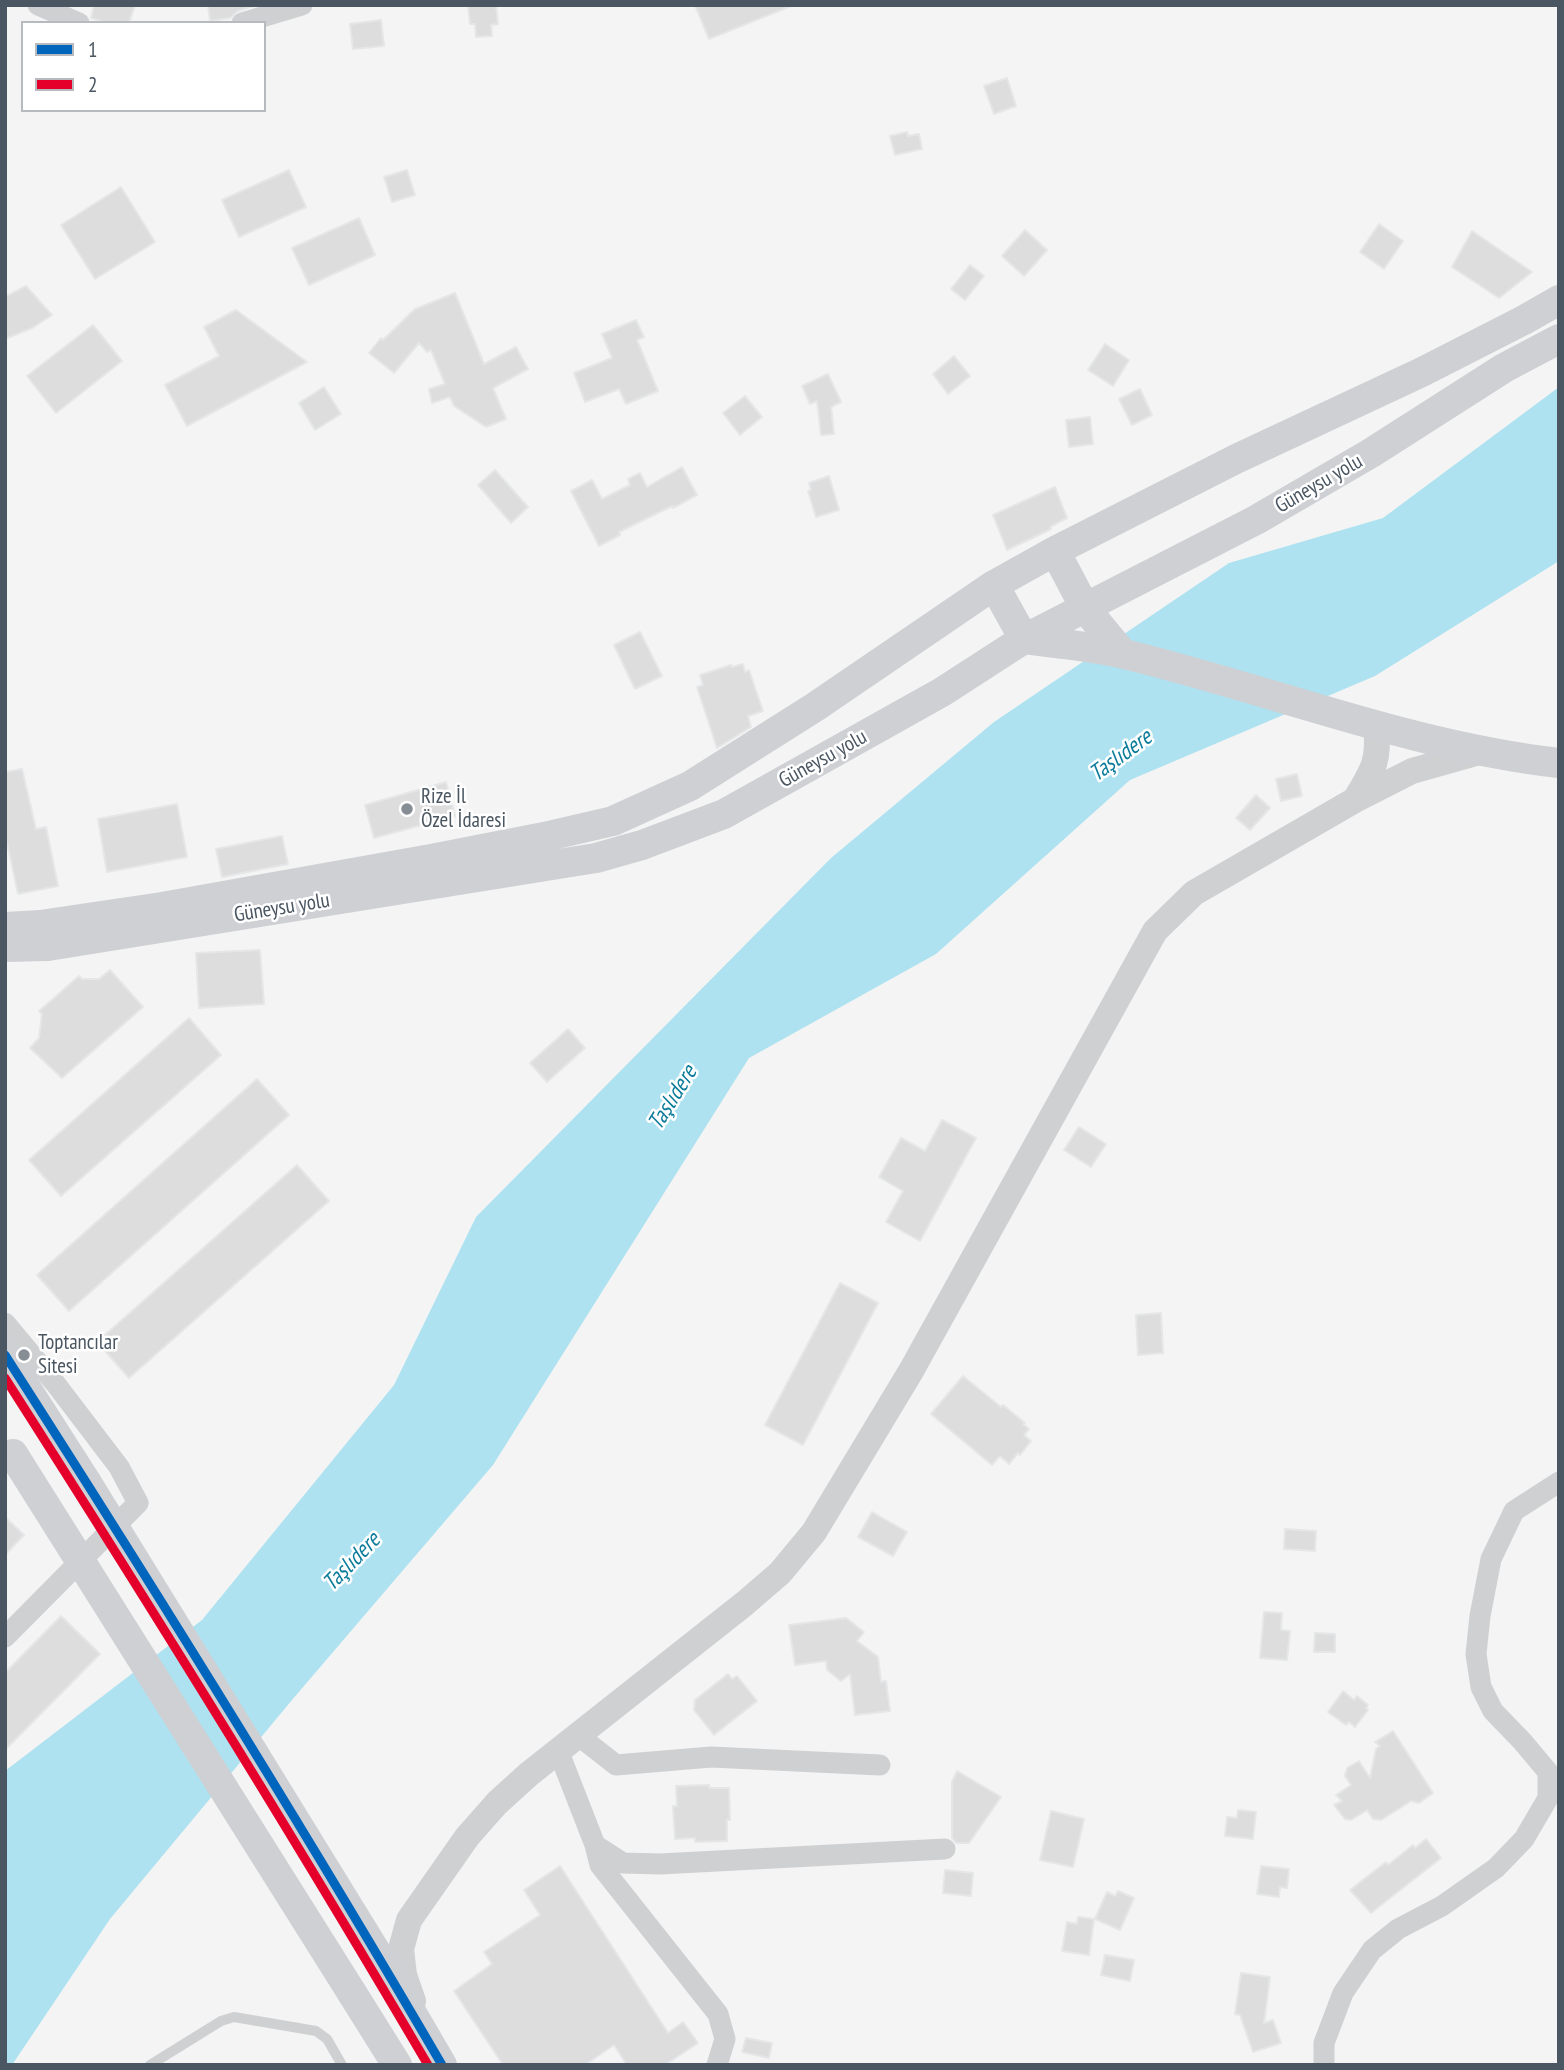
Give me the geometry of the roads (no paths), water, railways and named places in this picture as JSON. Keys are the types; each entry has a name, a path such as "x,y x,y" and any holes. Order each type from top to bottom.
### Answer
{"main road":[{"path":"5,927 40,925 162,907 544,838 613,821 690,786 815,707 994,585 1055,551 1236,459 1422,372 1559,300"},
{"name":"Güneysu yolu","path":"5,947 47,946 543,868 596,858 642,845 724,814 942,692 1024,639 1256,520 1370,453 1504,368 1559,339"},
{"path":"1055,551 1085,608 1123,654"},
{"path":"994,585 1024,639 1123,654 1367,723 1483,751 1559,763"},
{"path":"5,1354 378,1955 442,2065"},
{"path":"9,1448 397,2065"}],"street":[{"path":"38,5 74,21"},
{"path":"249,21 302,5"},
{"path":"1355,800 1376,764 1379,746 1367,723"},
{"path":"424,2033 404,1975 401,1949 409,1920 467,1837 497,1802 780,1573 814,1532 911,1371 1155,931 1194,893 1355,800 1412,771 1483,751"},
{"path":"5,1323 119,1467 138,1503 5,1637"},
{"path":"1324,2065 1324,2043 1343,1993 1372,1950 1398,1929 1442,1906 1496,1868 1524,1839 1548,1798 1548,1772 1493,1711 1481,1687 1476,1654 1491,1559 1514,1511 1559,1482"},
{"path":"569,1743 615,1765 711,1757 880,1765"},
{"path":"569,1743 600,1865 718,2014 725,2039 717,2065"},
{"path":"595,1845 623,1863 660,1864 945,1849"}],"lane":[{"path":"150,2065 221,2021 234,2017 316,2031 327,2039 342,2065"}],"water":[{"name":"Taşlıdere","path":"1559,387 1559,561 1375,676 1130,780 936,954 749,1058 493,1465 292,1700 110,1919 12,2065 5,2065 5,1771 202,1620 394,1385 476,1217 831,858 994,722 1229,563 1383,518"}],"place":[{"name":"Rize İl Özel İdaresi","path":"407,809"},
{"name":"Toptancılar Sitesi","path":"24,1355"}]}
